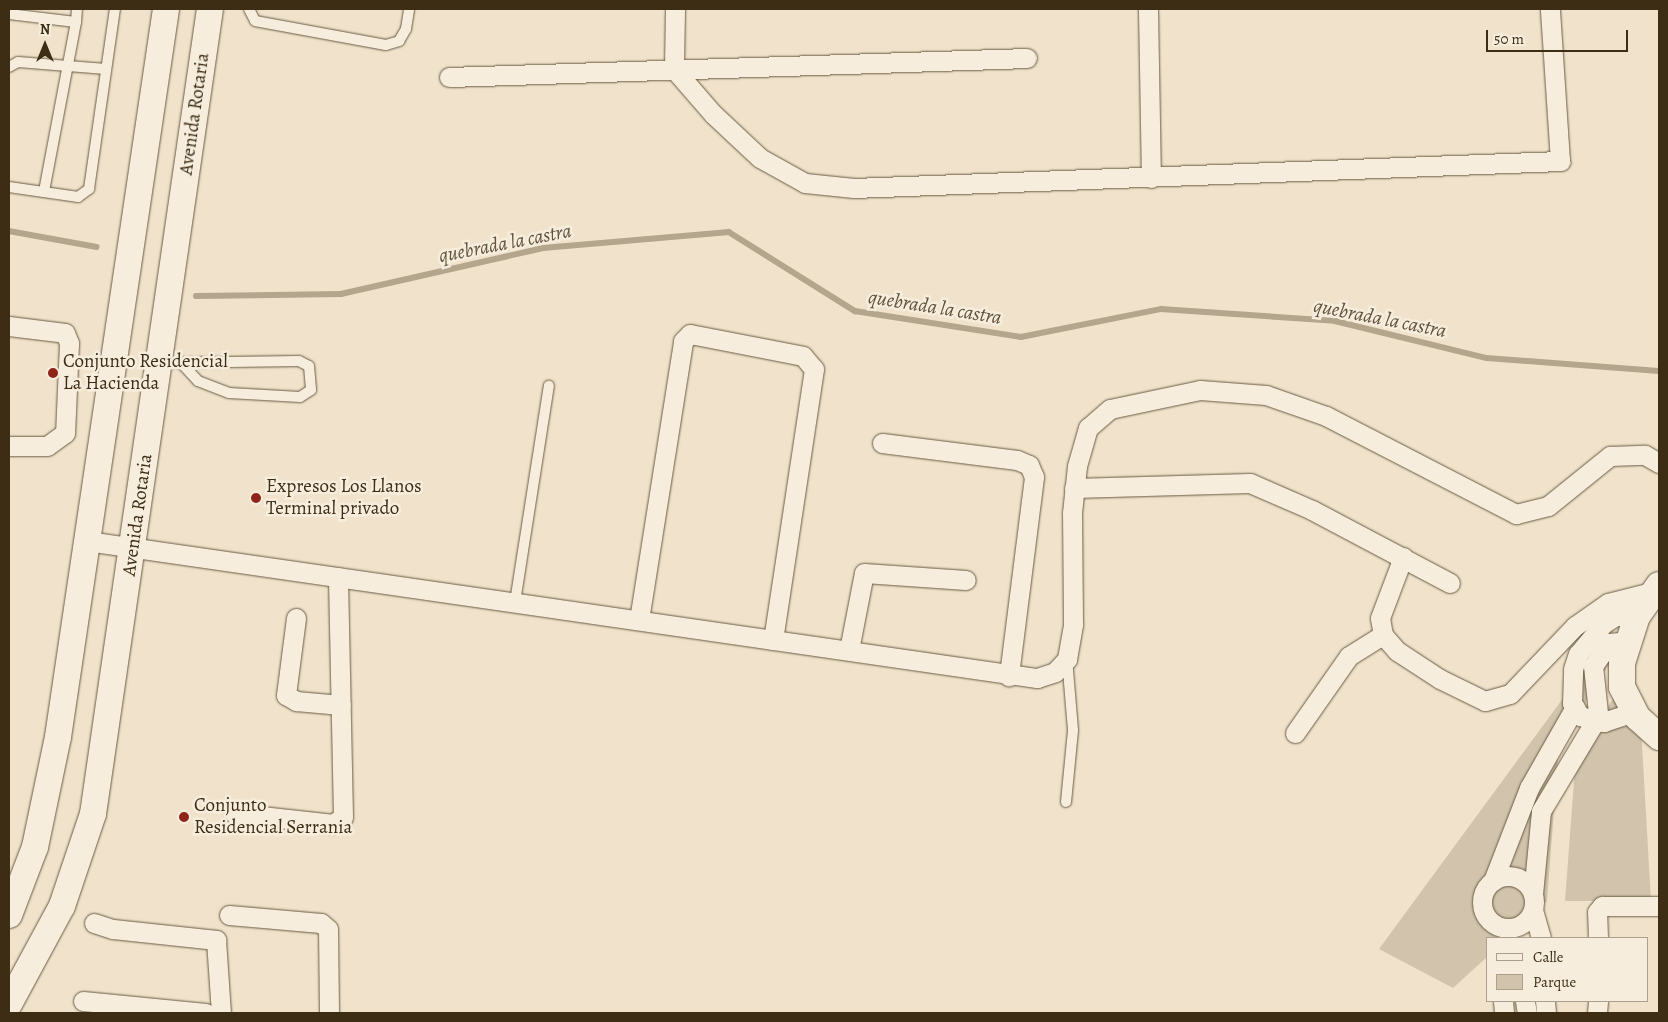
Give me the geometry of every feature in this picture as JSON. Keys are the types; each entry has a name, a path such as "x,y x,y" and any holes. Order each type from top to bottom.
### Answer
{"main road":[{"path":"9,915 35,846 56,746 166,9"},
{"name":"Avenida Rotaria","path":"9,1004 62,906 93,814 133,546 171,364 210,9"},
{"path":"1657,588 1637,616 1627,641 1622,687 1634,712 1659,737"}],"street":[{"path":"675,9 674,68 712,114 760,158 805,184 854,188 1560,161 1550,9"},
{"path":"1148,9 1152,178"},
{"path":"449,77 674,68 1027,58"},
{"path":"9,326 65,333 69,343 65,433 47,446 9,446"},
{"path":"639,620 683,340 690,334 803,356 814,369 773,640"},
{"path":"87,541 133,546 850,650 1009,676 1046,676 1066,659 1073,624 1074,488 1084,436 1101,414 1200,390 1244,391 1307,407 1516,514 1548,506 1610,456 1645,455 1659,463"},
{"path":"882,443 1017,460 1029,465 1034,477 1009,676"},
{"path":"1074,488 1250,483 1403,557 1450,583"},
{"path":"1403,557 1380,618 1383,636 1397,651 1476,700 1494,701 1510,694 1575,626 1608,603 1657,588"},
{"path":"850,650 864,573 966,580"},
{"path":"234,813 339,822 341,705 338,577"},
{"path":"1634,712 1597,721 1580,716 1575,707 1573,669 1578,654 1602,624 1616,616 1637,616"},
{"path":"296,618 286,695 296,701 341,705"},
{"path":"1295,733 1349,656 1383,636"},
{"path":"1541,937 1533,902 1541,811 1597,721 1594,666 1609,643 1627,641"},
{"path":"1533,902 1509,933 1483,910 1483,894 1493,881 1529,788 1575,707"},
{"path":"1493,881 1516,877 1533,902"},
{"path":"1598,937 1597,912 1602,906 1659,906"},
{"path":"229,915 321,922 328,929 330,1013"},
{"path":"94,922 113,929 216,940 221,1013"},
{"path":"83,1001 205,1013"}],"lane":[{"path":"44,192 68,69 77,9"},
{"path":"9,188 78,197 88,189 115,9"},
{"path":"249,9 255,21 386,45 399,41 406,29 409,9"},
{"path":"9,14 76,22"},
{"path":"9,67 18,62 68,69 106,69"},
{"path":"299,361 309,366 311,390 300,397 228,393 198,381 171,364 299,361"},
{"path":"514,602 549,386"},
{"path":"1066,659 1073,730 1066,802"}],"green space":[{"path":"1605,641 1609,664 1559,746 1547,901 1508,937 1486,937 1486,958 1453,988 1379,949"},
{"path":"1619,690 1641,727 1651,901 1565,901 1576,754"}],"waterway":[{"name":"quebrada la castra","path":"9,231 97,247"},
{"name":"quebrada la castra","path":"196,296 341,294 543,248 729,232 855,311 1021,337 1161,309 1335,321 1487,358 1659,371"}],"place":[{"name":"Conjunto Residencial La Hacienda","path":"53,373"},
{"name":"Expresos Los Llanos Terminal privado","path":"256,498"},
{"name":"Conjunto Residencial Serrania","path":"184,817"}]}
